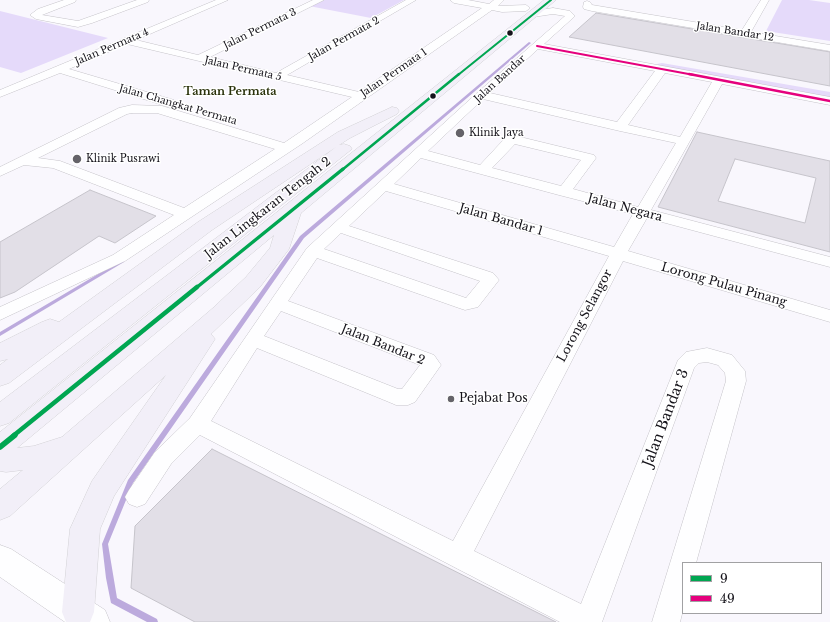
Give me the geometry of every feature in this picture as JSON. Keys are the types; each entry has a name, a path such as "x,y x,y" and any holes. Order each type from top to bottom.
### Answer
{"highway":[{"name":"Jalan Lingkaran Tengah 2","path":"0,447 293,209 525,13 536,0"},
{"name":"Jalan Lingkaran Tengah 2","path":"0,416 392,111 525,13 565,4"},
{"path":"0,377 205,226 337,139 392,111"},
{"path":"0,507 221,313 254,282 279,249 293,209"},
{"path":"0,353 113,294"},
{"path":"86,617 85,529 102,490 221,313"},
{"path":"0,460 6,461 35,457 64,446 88,429"}],"main road":[{"path":"0,559 86,617"}],"street":[{"path":"72,0 41,10 35,15 68,24 78,24 145,0"},
{"name":"Jalan Permata 4","path":"0,105 126,41 224,0"},
{"name":"Jalan Permata 3","path":"200,58 320,0"},
{"name":"Jalan Permata 2","path":"276,77 412,0"},
{"path":"454,0 491,7"},
{"path":"745,34 765,0"},
{"path":"501,4 525,13"},
{"path":"501,4 525,13"},
{"name":"Jalan Permata 1","path":"0,314 119,258 291,144 491,7 501,4"},
{"path":"565,4 588,4 640,17"},
{"path":"565,4 640,17"},
{"name":"Jalan Bandar","path":"137,497 163,458 198,424 253,338 313,251 481,95 570,16 570,14 553,11 525,13"},
{"name":"Jalan Bandar 12","path":"640,17 830,48"},
{"name":"Jalan Permata 5","path":"126,41 361,96"},
{"path":"537,46 830,101"},
{"path":"620,127 662,70"},
{"name":"Jalan Changkat Permata","path":"59,74 118,97 125,106 123,111 158,109 291,144"},
{"name":"Jalan Changkat Permata","path":"0,94 45,75 59,74 291,144"},
{"name":"Lorong Selangor","path":"458,556 641,212 719,80"},
{"path":"481,95 682,141"},
{"path":"0,172 123,111"},
{"path":"483,170 512,139 589,158 564,192"},
{"path":"50,147 55,164"},
{"name":"Jalan Negara","path":"419,154 830,262"},
{"path":"22,161 55,164 186,214"},
{"name":"Jalan Bandar 1","path":"383,186 618,254"},
{"path":"313,251 465,304 472,303 490,280 487,276 338,227"},
{"name":"Lorong Pulau Pinang","path":"618,254 830,316"},
{"name":"Jalan Bandar 2","path":"253,338 396,397 408,397 430,365 427,360 277,303"},
{"name":"Jalan Bandar 3","path":"588,622 685,365 693,357 707,355 725,360 735,371 736,381 684,562"},
{"path":"198,424 588,622"},
{"name":"Jalan Bandar 3","path":"666,622 682,567"}],"shaded area":[{"path":"321,0 404,0 371,18 309,6"},
{"path":"782,0 809,0 830,3 830,41 766,31"},
{"path":"0,11 108,38 21,73 0,67"},
{"path":"662,63 830,92 830,98 659,66 657,64"}],"building":[{"path":"596,13 830,52 830,86 569,37"},
{"path":"697,132 830,161 830,252 658,207","holes":["735,159 816,178 805,223 718,201"]},
{"path":"90,190 156,216 115,243 99,236 15,292 0,298 0,242"},
{"path":"212,449 556,622 195,622 131,588 135,526"}],"waterway":[{"path":"154,622 114,600 110,578 105,544 130,482 302,237 530,43"},
{"path":"0,334 122,262"}],"transit line":[{"name":"9","path":"0,447 551,0"},
{"name":"49","path":"537,46 830,101"}],"place":[{"name":"Klinik Jaya","path":"460,133"},
{"name":"Klinik Pusrawi","path":"77,159"},
{"name":"Pejabat Pos","path":"451,399"}],"district":[{"name":"Taman Permata","path":"230,92"}]}
